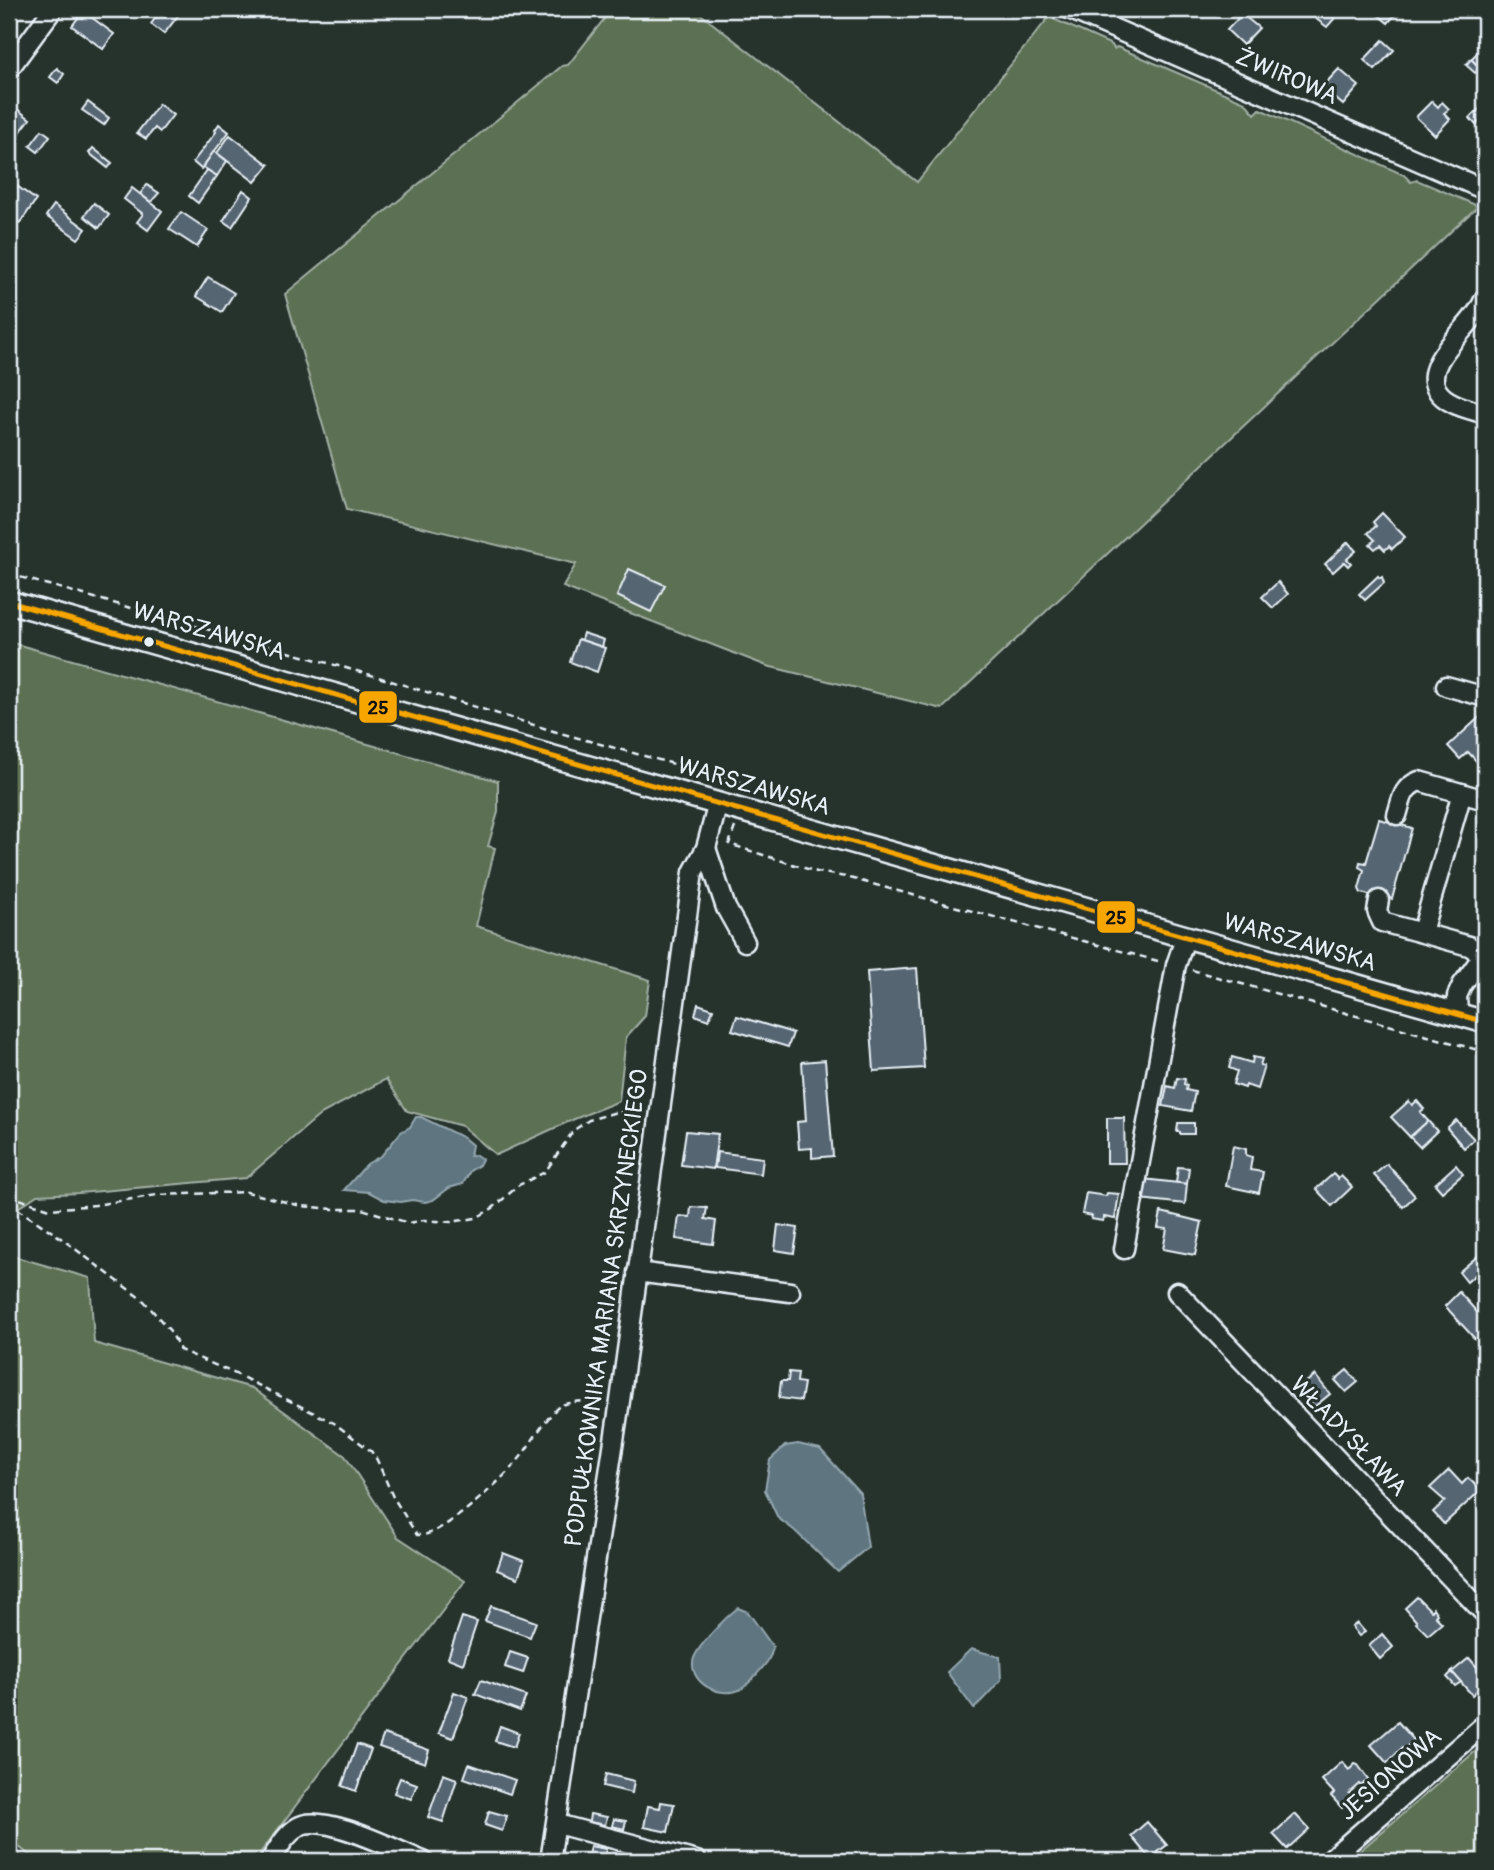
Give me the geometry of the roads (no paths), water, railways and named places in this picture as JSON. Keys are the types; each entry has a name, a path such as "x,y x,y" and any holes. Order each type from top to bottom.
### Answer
{"main road":[{"name":"WARSZAWSKA","path":"9,602 1485,1022"}],"street":[{"path":"9,69 53,9"},
{"name":"ŻWIROWA","path":"1069,9 1485,190"},
{"path":"1485,298 1475,316 1443,354 1434,374 1437,389 1445,398 1485,414"},
{"path":"1446,685 1485,697"},
{"path":"1398,815 1405,791 1419,781 1485,800"},
{"path":"1422,932 1462,793"},
{"name":"PODPUŁKOWNIKA MARIANA SKRZYNECKIEGO","path":"550,1861 620,1401 693,872 706,848 718,803"},
{"path":"706,848 726,908 746,942"},
{"path":"1379,900 1377,911 1382,922 1469,946 1485,954 1457,996 1458,1014"},
{"path":"1124,1249 1176,965 1186,936"},
{"path":"637,1272 790,1292"},
{"name":"WŁADYSŁAWA","path":"1177,1292 1485,1614"},
{"name":"JESIONOWA","path":"1328,1861 1485,1724"},
{"path":"270,1861 285,1839 299,1825 312,1822 363,1836 423,1861"},
{"path":"556,1824 697,1861"}],"water":[{"path":"416,1117 464,1138 472,1145 470,1156 476,1155 482,1159 479,1165 470,1171 463,1184 449,1188 433,1200 425,1202 384,1200 369,1192 344,1190 367,1164 382,1155 401,1132 410,1127"},
{"path":"798,1444 820,1449 860,1493 868,1547 838,1572 778,1518 765,1490 770,1460 785,1446"},
{"path":"738,1608 748,1612 773,1647 772,1651 765,1665 743,1688 733,1692 717,1691 709,1688 697,1677 693,1662 705,1641"},
{"path":"971,1649 1000,1657 1001,1680 974,1709 947,1672"}]}
